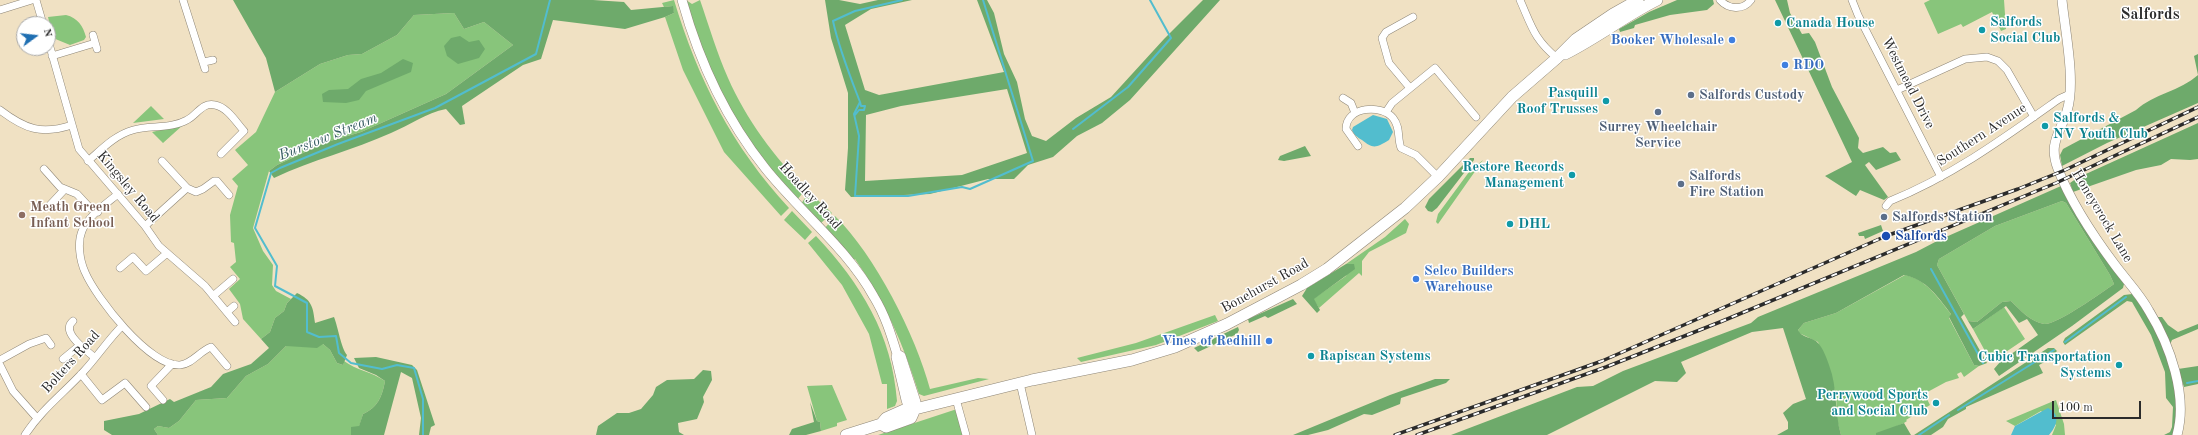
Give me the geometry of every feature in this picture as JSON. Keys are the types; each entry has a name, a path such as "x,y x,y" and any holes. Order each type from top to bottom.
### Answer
{"main road":[{"name":"Bonehurst Road","path":"846,435 881,424 886,418 899,412 1020,383 1132,360 1175,347 1228,324 1296,288 1327,269 1405,208 1438,178 1512,98 1576,39 1612,14 1638,0"},
{"name":"Bonehurst Road","path":"1557,58 1581,46 1634,11 1657,0"}],"street":[{"path":"0,10 32,0"},
{"path":"36,0 41,16"},
{"path":"183,0 204,66 213,60"},
{"name":"Hoadley Road","path":"682,0 705,69 731,120 763,166 843,254 864,281 881,309 897,354 901,356 916,402 915,409"},
{"path":"1520,0 1534,33 1540,43 1557,58"},
{"path":"1720,0 1729,7 1739,8 1751,0"},
{"name":"Westmead Drive","path":"1852,0 1858,15 1898,90 1941,177"},
{"name":"Honeycrock Lane","path":"2062,0 2070,94 2067,111 2053,147 2057,165 2067,187 2104,250 2150,311 2178,381 2180,409 2177,435"},
{"path":"1410,88 1390,63 1383,47 1382,38 1386,32 1413,17"},
{"path":"56,55 96,46 93,35"},
{"name":"Kingsley Road","path":"52,56 79,149 145,226 166,254 192,273 235,322"},
{"path":"1898,90 1965,59 1987,56 1998,61 2007,70 2034,117"},
{"path":"1386,112 1392,103 1435,68 1476,117"},
{"name":"Southern Avenue","path":"1886,206 1890,201 1941,177 1978,156 2059,99 2070,94"},
{"path":"1343,98 1351,104 1355,113"},
{"path":"88,161 122,134 133,130 179,123 187,120 202,107 212,104 224,108 244,131 221,154"},
{"path":"1358,146 1346,129 1347,122 1355,113 1370,109 1386,112 1392,117 1399,130 1400,148 1416,155 1438,178"},
{"path":"0,110 25,126 35,129 50,131 72,125"},
{"path":"162,161 187,188 196,192 203,190 214,180 217,181 230,195"},
{"path":"44,170 52,180 65,189 76,194 90,208 98,212"},
{"path":"145,226 187,188"},
{"path":"50,205 65,189"},
{"path":"118,194 98,212 82,231 80,244 81,260 85,272 100,298 122,326 147,350 172,364 181,365 212,347 227,366"},
{"path":"120,268 133,257 146,271 166,254"},
{"path":"213,296 233,279"},
{"path":"227,312 234,306"},
{"path":"73,321 69,324 68,329 80,345 94,357"},
{"name":"Bolters Road","path":"25,435 36,417 81,374 122,326"},
{"path":"0,360 45,335 51,344"},
{"path":"64,360 80,345"},
{"path":"163,400 151,386 172,364"},
{"path":"0,365 13,391 36,417"},
{"path":"81,374 102,400 125,383 146,406"},
{"path":"1020,383 1032,435"},
{"path":"956,399 966,435"}],"green space":[{"path":"233,0 593,0 624,2 631,10 673,6 674,13 625,29 553,20 541,59 523,65 462,106 465,124 460,125 446,109 425,116 377,139 274,178 269,171 277,165 327,142 361,132 446,94 513,45 484,22 464,29 454,13 414,15 397,35 362,54 348,55 320,64 275,92 266,58"},
{"path":"674,0 694,58 719,111 750,161 789,208 781,216 724,152 683,70 665,17 674,13 672,6 664,7 662,3"},
{"path":"686,0 692,4 700,0 724,69 743,108 772,151 806,189 797,200 761,157 744,133 724,97 706,59"},
{"path":"825,0 839,0 860,4 878,0 912,0 871,9 845,25 865,90 879,95 1004,72 977,0 987,0 994,13 1004,54 1017,82 1025,119 1032,136 1046,141 1076,118 1111,97 1164,39 1203,0 1220,0 1130,100 1102,123 1077,136 1053,157 1028,165 1014,179 988,179 930,194 851,197 845,190 848,148 848,93 831,38","holes":["1007,89 1027,153 962,175 865,181 866,115 901,106"]},
{"path":"1677,0 1713,0 1714,4 1707,10 1670,15 1635,25 1634,28 1620,32 1619,29 1649,12"},
{"path":"1775,0 1787,0 1790,13 1802,34 1809,33 1815,42 1832,87 1859,138 1858,148 1863,153 1883,147 1890,153 1896,152 1901,160 1876,170 1869,162 1865,165 1888,197 1884,200 1860,190 1856,196 1825,176 1852,162"},
{"path":"1930,0 2004,0 2006,29 2001,31 1992,12 1963,27 1961,24 1938,34 1924,3"},
{"path":"454,13 464,29 484,22 513,45 446,94 361,132 327,142 277,165 269,171 253,228 263,251 273,265 272,285 276,291 291,299 287,303 284,311 275,318 270,332 261,339 243,319 240,304 229,289 240,279 230,267 236,262 234,243 231,242 230,215 238,186 232,179 248,165 235,150 256,132 275,92 320,64 348,55 362,54 397,35 414,15"},
{"path":"66,15 77,20 86,37 84,40 70,45 56,39 56,16"},
{"path":"460,36 469,42 479,40 485,49 479,58 458,64 447,56 444,46 451,38"},
{"path":"2198,54 2198,75 2194,56"},
{"path":"403,59 413,63 411,72 366,91 359,100 346,103 323,102 322,94 329,90 348,89 361,79 381,73"},
{"path":"2198,75 2198,103 2107,143 2062,166 2060,155 2063,149 2136,110 2151,100 2183,85"},
{"path":"151,106 164,119 133,123"},
{"path":"2198,123 2198,159 2171,159 2161,165 2136,170 2073,192 2070,183 2077,178"},
{"path":"183,125 163,143 152,132"},
{"path":"1305,146 1311,156 1284,161 1278,160 1280,156"},
{"path":"1470,158 1474,158 1474,160 1437,208 1432,212 1428,211 1425,207 1429,199"},
{"path":"1483,160 1438,224 1436,222 1438,214 1469,172"},
{"path":"2061,186 2124,284 2123,288 2072,326 1999,376 1994,369 2000,362 2038,335 2027,319 2019,323 2006,306 1973,329 1968,321 1977,322 2002,302 2011,301 2035,321 2044,324 2050,323 2079,308 2114,284 2066,203 2062,201 1995,226 1939,259 1937,265 1964,314 1961,317 1987,363 1979,366 1974,365 1949,317 1951,314 1941,301 1919,280 1904,275 1836,313 1804,323 1798,330 1802,335 1816,341 1820,345 1832,374 1837,418 1841,435 1777,435 1788,429 1788,422 1783,413 1793,404 1806,399 1783,328 1752,332 1681,362 1686,373 1677,382 1655,381 1547,435 1451,435 1577,387 1593,386 1623,371 1751,323 1758,317 1916,252 1939,240"},
{"path":"809,192 832,213 821,223 801,204"},
{"path":"2062,201 2066,203 2114,284 2079,308 2050,323 2044,324 2035,321 2011,301 2002,302 1977,322 1968,321 1937,265 1939,259 1995,226"},
{"path":"792,211 812,232 805,240 784,220"},
{"path":"835,216 850,232 865,252 892,297 915,345 930,389 978,378 989,379 924,396 919,394 893,324 876,291 855,259 851,262 825,228"},
{"path":"1405,219 1409,224 1406,233 1369,252 1362,261 1362,276 1359,273 1319,308 1313,299 1346,276 1350,265 1346,264 1385,237"},
{"path":"1881,225 1883,231 1865,239 1864,236 1859,236 1858,233"},
{"path":"816,236 847,273 872,311 889,354 897,401 895,406 887,409 887,384 882,384 869,334 842,285 808,243"},
{"path":"1346,264 1354,264 1355,269 1314,299 1320,310 1317,313 1302,296 1307,288"},
{"path":"1905,275 1919,281 1931,290 1951,314 1949,318 1974,365 1979,366 1964,377 1961,372 1957,374 1959,378 1946,382 1920,396 1923,401 1927,399 1930,405 1906,420 1907,421 1904,423 1876,435 1841,435 1837,420 1836,394 1818,342 1799,333 1798,330 1804,323 1836,313"},
{"path":"297,293 309,301 315,323 334,317 343,348 347,355 343,365 337,363 330,350 323,344 317,348 286,346 268,364 246,376 227,398 196,400 179,421 169,428 158,426 154,429 158,435 112,435 104,430 104,421 139,414 170,399 174,402 211,387 223,374 251,364 269,348 261,339 270,332 275,318 284,311 287,303"},
{"path":"2132,294 2149,319 2170,365 2177,396 2177,411 2173,435 2164,435 2170,432 2172,427 2173,407 2166,398 2165,372 2151,335 2132,302 2127,301 2065,345 2063,342 2065,338 2124,295"},
{"path":"1293,299 1297,304 1268,318 1265,316 1249,323 1248,319"},
{"path":"2004,307 2025,339 1991,362 1973,329"},
{"path":"1215,315 1218,321 1156,345 1081,362 1077,358 1136,343"},
{"path":"2157,317 2162,317 2168,325 2178,332 2198,324 2198,329 2172,340 2169,347"},
{"path":"1238,327 1239,330 1237,334 1198,352 1194,348"},
{"path":"323,344 330,350 337,363 343,365 344,361 385,381 376,405 363,414 359,427 351,427 351,435 158,435 154,429 158,426 169,428 179,421 196,400 227,398 246,376 268,364 286,346"},
{"path":"2048,348 2054,348 2057,351 2048,360 2039,365 2043,373 1966,407 1966,409 1948,419 1943,427 1931,435 1914,435"},
{"path":"376,357 412,365 417,370 435,425 431,427 429,435 419,435 421,418 412,378 401,372 384,435 351,435 351,427 359,426 363,414 376,405 385,381 376,375 359,368 354,358"},
{"path":"2198,366 2198,384 2184,387 2178,369"},
{"path":"703,370 711,371 712,380 703,397 704,402 697,419 678,423 679,432 684,435 596,435 598,426 617,413 629,413 641,409 653,395 656,387 667,380 694,379"},
{"path":"1435,379 1450,379 1446,383 1401,398 1400,404 1372,415 1364,414 1328,430 1308,435 1293,435 1390,395"},
{"path":"832,385 847,420 837,423 837,426 821,431 820,422 817,421 807,386"},
{"path":"2056,400 2064,424 2065,435 2052,435 2056,425 2041,411 2015,426 2006,421"},
{"path":"810,402 817,421 820,422 821,431 806,435 789,435 792,429 814,422"},
{"path":"957,409 963,435 878,435"},
{"path":"1904,423 1911,435 1876,435 1876,433"}],"water":[{"path":"1373,115 1387,119 1393,132 1389,140 1378,146 1369,145 1355,135 1352,130 1353,127"},
{"path":"2048,408 2055,413 2056,417 2056,424 2049,435 2011,435 2015,426"}],"waterway":[{"name":"Burstow Stream","path":"423,435 423,399 414,368 397,365 382,369 351,363 339,353 336,336 319,337 307,332 307,303 275,286 277,266 255,228 271,173 338,144 435,108 536,54 550,0"},
{"path":"860,102 842,52 833,21 855,11 902,0"},
{"path":"855,115 859,110 864,110 865,106 861,106 860,102 854,114 859,136 855,196 908,196 962,187 970,189 1033,161 983,0"},
{"path":"1073,129 1128,87 1171,38 1150,0"},
{"path":"1931,269 1983,363"},
{"path":"2065,342 2126,297"},
{"path":"1958,410 2054,350"},
{"path":"2187,383 2198,381"},
{"path":"1919,435 1949,415"}],"railway":[{"path":"1395,435 1602,361 1886,236 2018,189 2065,170 2198,107"},
{"path":"1417,435 1606,367 1720,322 2056,183 2198,117"}],"place":[{"name":"Canada House","path":"1778,23"},
{"name":"Salfords Social Club","path":"1982,30"},
{"name":"Booker Wholesale","path":"1732,40"},
{"name":"RDO","path":"1785,65"},
{"name":"Salfords Custody","path":"1691,95"},
{"name":"Pasquill Roof Trusses","path":"1606,101"},
{"name":"Surrey Wheelchair Service","path":"1658,112"},
{"name":"Salfords & NV Youth Club","path":"2045,126"},
{"name":"Restore Records Management","path":"1572,175"},
{"name":"Salfords Fire Station","path":"1681,184"},
{"name":"Meath Green Infant School","path":"22,215"},
{"name":"Salfords Station","path":"1884,217"},
{"name":"DHL","path":"1510,224"},
{"name":"Salfords","path":"1886,236"},
{"name":"Selco Builders Warehouse","path":"1416,279"},
{"name":"Vines of Redhill","path":"1269,341"},
{"name":"Rapiscan Systems","path":"1311,356"},
{"name":"Cubic Transportation Systems","path":"2119,365"},
{"name":"Perrywood Sports and Social Club","path":"1936,403"}],"district":[{"name":"Salfords","path":"2150,15"}]}
